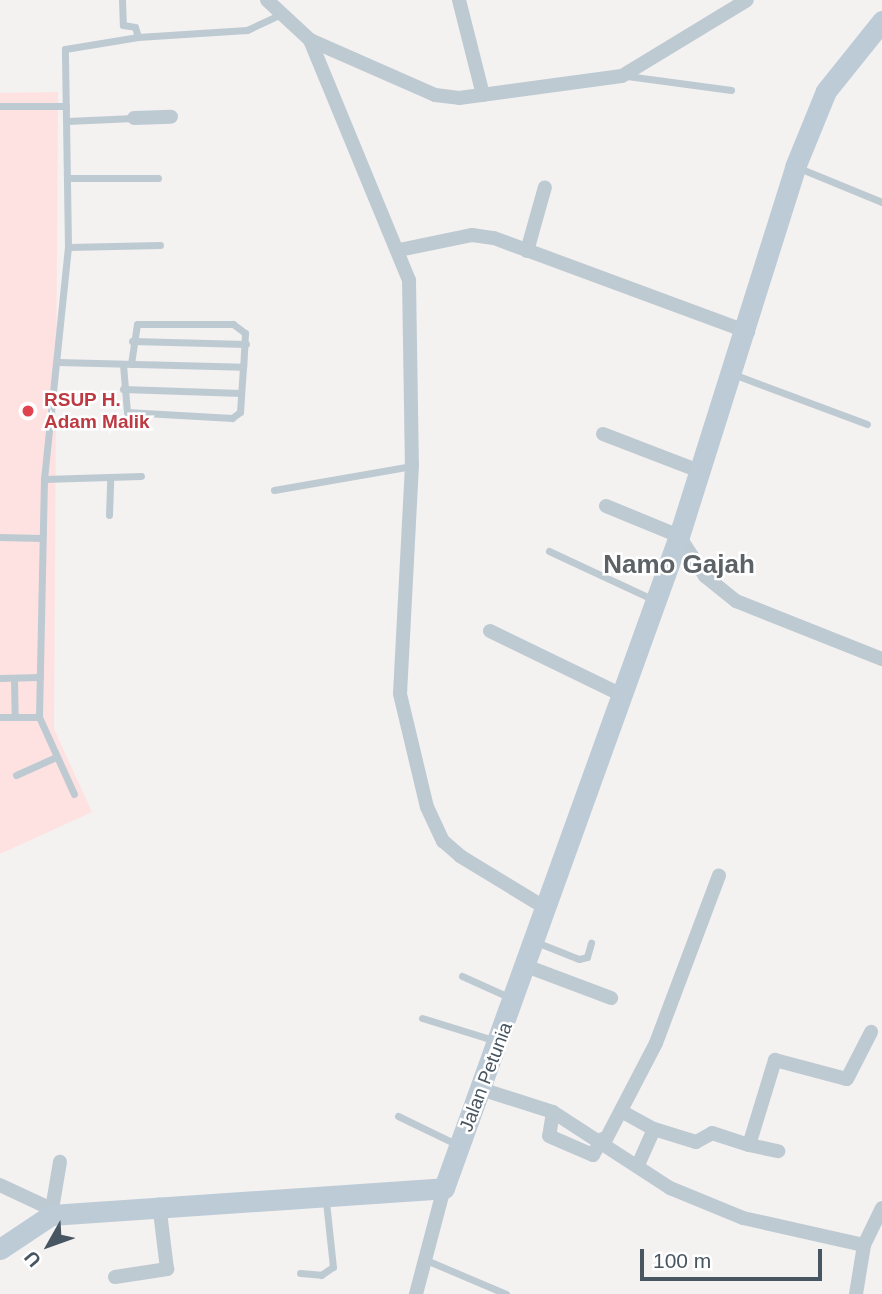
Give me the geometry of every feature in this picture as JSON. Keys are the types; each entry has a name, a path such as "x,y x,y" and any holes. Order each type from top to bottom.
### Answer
{"street":[{"path":"267,0 310,40 399,250 412,303 412,465 400,694 427,807 443,841 460,856 547,909"},
{"path":"459,0 483,95"},
{"path":"310,40 435,95 483,95 622,76 747,0"},
{"name":"Jalan Petunia","path":"444,1188 484,1090 620,694 679,536 748,332 795,167 825,91 882,21"},
{"path":"134,118 171,117"},
{"path":"527,251 545,187"},
{"path":"399,250 472,235 527,251 748,332"},
{"path":"603,433 699,471"},
{"path":"606,506 679,536 705,576 736,601 882,659"},
{"path":"490,631 620,694"},
{"path":"552,1112 549,1136 593,1155 621,1111 656,1043 719,875"},
{"path":"526,966 611,998"},
{"path":"750,1145 775,1060 847,1079 871,1032"},
{"path":"484,1090 552,1112 604,1140 670,1188 743,1219 864,1245"},
{"path":"621,1111 654,1129 696,1142 712,1133 778,1151"},
{"path":"638,1165 654,1129"},
{"path":"50,1212 62,1176 60,1162"},
{"path":"0,1185 50,1212"},
{"path":"0,1249 50,1212 159,1204 326,1201 444,1188 416,1294"},
{"path":"115,1277 167,1269 159,1204"},
{"path":"856,1294 864,1245 882,1208"}],"lane":[{"path":"122,0 123,24 134,26 138,37"},
{"path":"74,794 38,717 44,479 68,247 66,48 138,37 247,30 284,13"},
{"path":"622,76 731,90"},
{"path":"0,106 66,106"},
{"path":"67,121 134,118"},
{"path":"795,167 882,202"},
{"path":"68,178 158,178"},
{"path":"68,247 160,245"},
{"path":"122,364 127,412 232,418 240,412 246,344 245,333 233,324 137,324 132,341 131,364"},
{"path":"132,341 246,344"},
{"path":"58,362 243,367"},
{"path":"733,374 867,424"},
{"path":"123,389 241,393"},
{"path":"274,490 412,465"},
{"path":"44,479 141,476"},
{"path":"109,515 110,477"},
{"path":"0,537 41,537"},
{"path":"549,551 656,601"},
{"path":"0,678 40,677"},
{"path":"14,678 15,717"},
{"path":"0,717 38,717"},
{"path":"16,775 56,757"},
{"path":"536,942 579,959 587,957 591,943"},
{"path":"462,976 515,1000"},
{"path":"422,1018 500,1042"},
{"path":"398,1116 460,1146"},
{"path":"300,1273 321,1275 333,1267 326,1201"},
{"path":"426,1260 506,1294"}],"shaded area":[{"name":"RSUP H. Adam Malik","path":"58,92 54,729 92,812 0,854 0,93"}],"place":[{"name":"RSUP H. Adam Malik","path":"28,411"}],"district":[{"name":"Namo Gajah","path":"679,565"}]}
